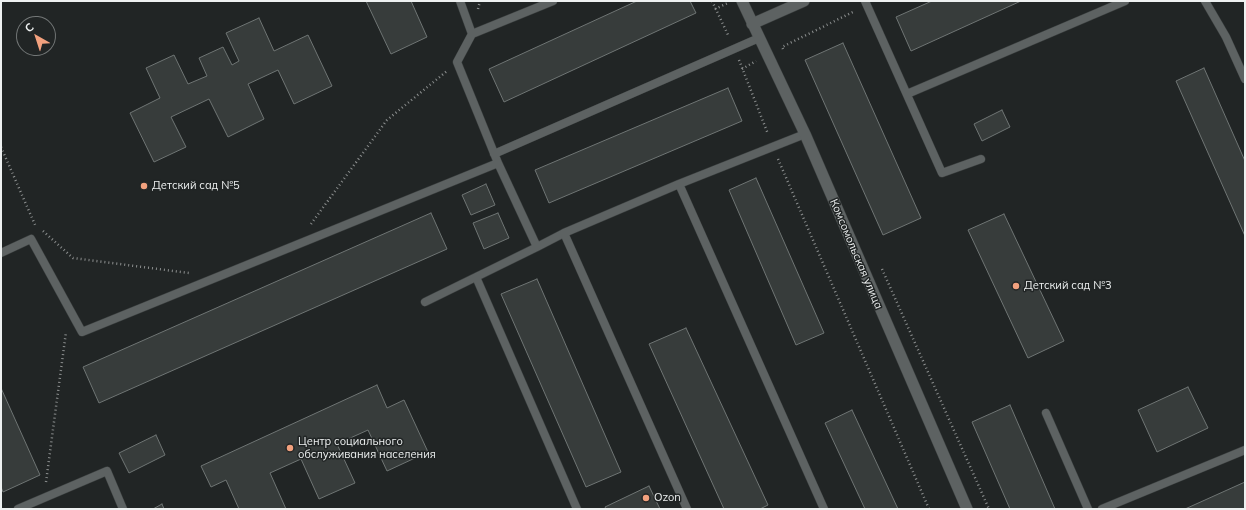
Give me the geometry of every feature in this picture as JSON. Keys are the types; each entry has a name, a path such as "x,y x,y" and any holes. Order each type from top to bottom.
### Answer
{"street":[{"name":"Комсомольская улица","path":"742,1 805,134 967,509"},
{"path":"752,24 804,1"}],"lane":[{"path":"460,1 472,34"},
{"path":"537,247 494,154 457,62 472,34 553,1"},
{"path":"907,94 1125,1"},
{"path":"1205,1 1226,37 1245,79"},
{"path":"866,3 942,173 981,159"},
{"path":"494,154 759,38"},
{"path":"425,302 564,233 679,184 805,134"},
{"path":"1,253 31,239 82,332 498,163"},
{"path":"679,184 824,509"},
{"path":"564,233 687,509"},
{"path":"476,277 577,509"},
{"path":"1046,413 1088,509"},
{"path":"1102,509 1245,450"},
{"path":"18,509 107,471 123,509"}],"path":[{"path":"712,1 734,49 773,147 930,509"},
{"path":"715,9 733,1"},
{"path":"786,54 782,47 866,3"},
{"path":"295,246 387,120 457,62"},
{"path":"1,147 36,224 38,234 31,239"},
{"path":"36,224 73,258 218,277"},
{"path":"879,264 989,509"},
{"path":"44,498 69,309"}],"building":[{"path":"366,1 411,1 427,37 391,54"},
{"path":"637,1 690,1 696,13 504,102 489,69"},
{"path":"932,1 1021,1 911,51 896,17"},
{"path":"259,18 274,51 308,35 332,86 294,104 278,70 248,84 264,119 228,137 209,99 171,117 186,147 154,162 130,113 160,98 146,68 174,55 188,84 207,76 199,58 223,47 232,65 239,61 226,33"},
{"path":"843,43 921,218 883,235 805,60"},
{"path":"1204,68 1245,161 1245,236 1176,81"},
{"path":"728,88 742,121 549,203 535,170"},
{"path":"1002,110 1010,127 982,141 974,124"},
{"path":"756,178 824,333 796,345 729,190"},
{"path":"486,184 495,205 471,215 462,195"},
{"path":"431,213 447,249 99,403 83,367"},
{"path":"498,213 509,238 484,249 473,223"},
{"name":"Детский сад №3","path":"1004,214 1064,341 1028,358 968,230"},
{"path":"537,279 621,472 586,487 501,294"},
{"path":"686,328 768,505 760,509 724,509 649,344"},
{"name":"Центр социального обслуживания населения","path":"377,385 387,408 404,400 428,452 387,471 368,430 337,444 355,483 319,499 301,459 270,473 286,509 239,509 226,480 211,487 201,466"},
{"path":"1188,387 1208,428 1157,452 1138,410"},
{"path":"1,388 40,475 3,492 1,487"},
{"path":"1010,405 1055,509 1010,509 972,422"},
{"path":"852,410 898,509 865,509 825,423"},
{"path":"156,435 165,455 129,473 119,453"},
{"path":"1245,482 1245,509 1185,509"},
{"path":"649,486 660,509 606,509 605,507"},
{"path":"162,504 164,509 153,509"}],"place":[{"name":"Детский сад №5","path":"144,186"},
{"name":"Детский сад №3","path":"1016,286"},
{"name":"Центр социального обслуживания населения","path":"290,448"},
{"name":"Ozon","path":"646,498"}]}
